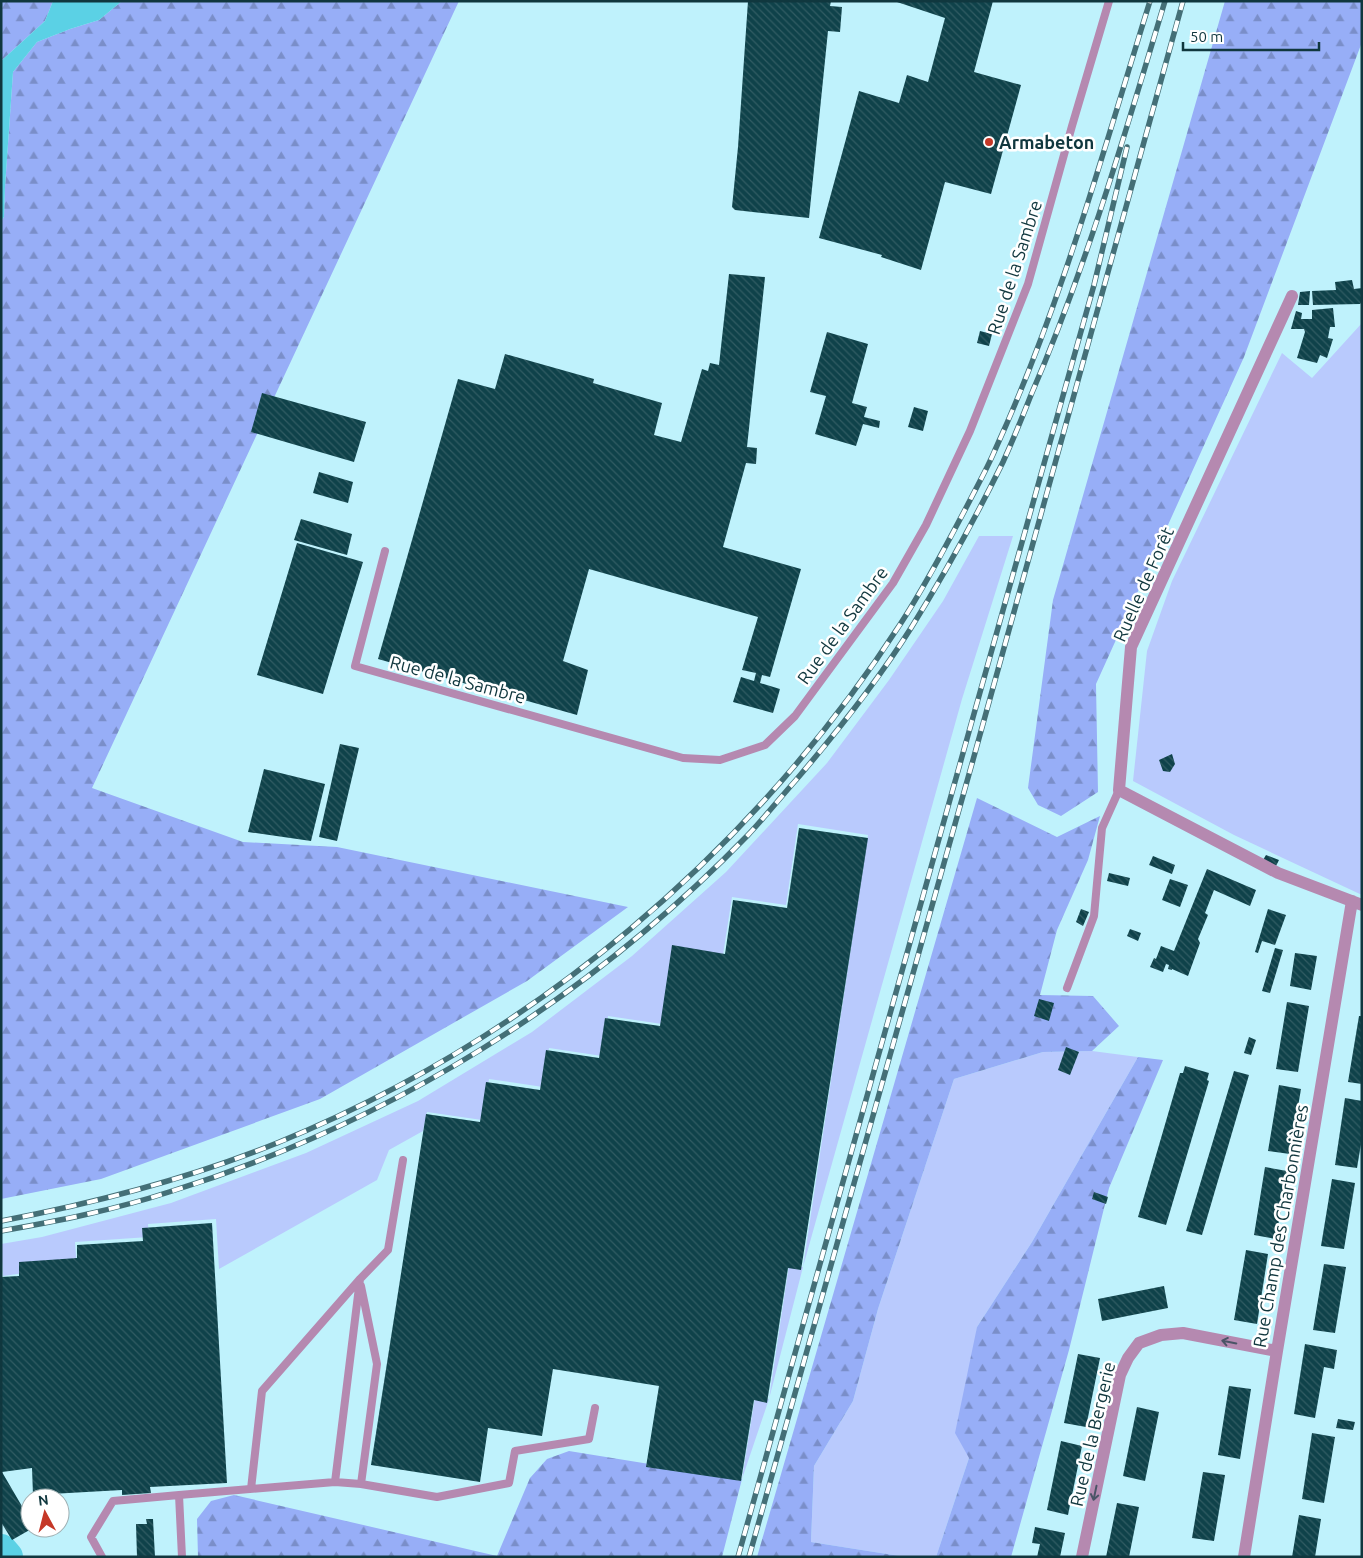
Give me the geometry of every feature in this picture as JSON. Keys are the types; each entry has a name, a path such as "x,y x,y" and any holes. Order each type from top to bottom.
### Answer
{"street":[{"name":"Ruelle de Forêt","path":"1119,790 1131,647 1292,296"},
{"path":"1119,790 1278,872 1357,903"},
{"name":"Rue Champ des Charbonnières","path":"1244,1557 1277,1351 1357,903"},
{"name":"Rue de la Bergerie","path":"1082,1557 1120,1375 1128,1358 1139,1343 1161,1335 1183,1333 1277,1351"}],"lane":[{"name":"Rue de la Sambre","path":"385,552 355,666 684,758 720,760 765,745 795,716 893,583 930,516 970,431 1028,284 1109,1"},
{"path":"1067,988 1094,916 1102,828 1119,790"},
{"path":"250,1489 262,1391 360,1279 388,1250 403,1160"},
{"path":"335,1482 360,1279"},
{"path":"360,1279 377,1364 361,1484"},
{"path":"102,1557 91,1536 113,1500 335,1482 361,1484 437,1497 509,1483 515,1451 589,1439 595,1408"},
{"path":"179,1495 182,1557"}],"shaded area":[{"path":"53,1 122,1 99,20 37,42 13,72 4,217 1,221 1,61 45,21"},
{"path":"1362,323 1362,895 1234,835 1133,781 1147,651 1172,581 1282,353 1312,378"},
{"path":"979,536 1013,536 962,699 803,1267 868,835 798,824 786,905 732,897 723,955 662,1024 608,1016 602,1056 549,1048 543,1087 489,1079 482,1120 427,1112 423,1131 389,1150 377,1180 219,1269 216,1219 148,1224 149,1237 75,1242 77,1270 3,1276 1,1244 42,1237 171,1203 306,1153 418,1101 532,1032 632,956 726,872 827,763 889,680 943,601"},
{"path":"1092,1051 1138,1057 1032,1242 977,1327 969,1458 936,1557 906,1557 811,1542 814,1466 853,1401 878,1309 954,1079 1043,1052"},
{"path":"789,1265 803,1267 769,1399"},
{"path":"755,1397 769,1399 742,1479"}],"green space":[{"path":"1,1 53,1 45,21 1,61"},
{"path":"122,1 459,1 92,788 243,842 337,847 628,907 527,981 320,1099 101,1179 1,1199 1,221 4,217 13,72 37,42 99,20"},
{"path":"1225,1 1362,1 1362,42 1244,357 1096,684 1098,792 1061,816 1038,805 1028,788 1053,600"},
{"path":"977,798 1057,837 1100,816 1088,860 1057,930 1040,995 1093,996 1119,1026 1092,1051 1043,1052 954,1079 878,1309 853,1401 814,1466 811,1542 906,1557 757,1557"},
{"path":"1138,1057 1163,1060 1109,1188 1069,1350 1011,1557 936,1557 969,1458 955,1433 977,1327 1032,1242"},
{"path":"569,1451 742,1479 722,1557 198,1557 197,1519 211,1501 234,1495 497,1556 530,1478 547,1459"}],"building":[{"path":"748,1 831,1 830,6 842,7 840,32 828,31 809,218 735,210 732,207"},
{"path":"894,1 993,1 974,72 1021,85 991,194 945,182 921,270 881,257 882,255 819,238 859,91 899,103 907,75 928,82 945,18"},
{"path":"729,274 765,277 747,447 757,448 756,464 746,463 723,547 801,569 770,677 762,675 760,683 780,689 773,713 733,702 741,677 754,681 756,673 742,670 758,617 589,569 563,661 588,670 577,715 378,659 458,379 495,389 505,354 594,379 593,383 662,403 654,435 681,442 702,369 708,371 710,363 719,365"},
{"path":"1352,280 1354,289 1362,288 1362,302 1360,304 1313,305 1312,291 1336,290 1335,282"},
{"path":"1310,291 1309,305 1298,305 1300,292"},
{"path":"1333,308 1335,327 1330,327 1328,338 1333,339 1327,358 1320,355 1317,363 1297,358 1305,332 1304,329 1291,329 1296,311 1302,313 1301,319 1312,319 1312,310"},
{"path":"980,331 992,334 989,346 977,343"},
{"path":"827,332 868,344 852,403 867,407 864,417 880,421 879,428 863,424 856,446 815,434 826,396 810,392"},
{"path":"262,393 366,422 354,462 251,432"},
{"path":"914,407 928,411 923,431 908,427"},
{"path":"319,472 353,482 348,503 313,493"},
{"path":"301,519 352,534 347,555 294,540"},
{"path":"297,543 363,562 323,694 257,675"},
{"path":"340,744 359,748 337,841 319,837"},
{"path":"1172,754 1175,764 1170,772 1163,771 1159,760"},
{"path":"264,769 325,784 311,841 248,832"},
{"path":"799,828 868,838 801,1270 788,1268 767,1403 754,1400 741,1481 646,1467 659,1386 553,1369 542,1436 488,1428 480,1482 371,1465 426,1114 480,1122 486,1082 540,1090 546,1050 599,1058 605,1018 660,1026 672,945 725,954 733,900 787,908"},
{"path":"1266,855 1279,860 1276,866 1263,860"},
{"path":"1153,856 1175,865 1172,874 1149,865"},
{"path":"1207,869 1256,890 1250,906 1214,890 1205,913 1208,915 1198,939 1200,943 1188,976 1168,969 1169,965 1166,964 1163,972 1150,967 1154,958 1156,959 1161,946 1174,951"},
{"path":"1109,873 1130,878 1128,886 1107,881"},
{"path":"1170,879 1188,885 1180,907 1162,900"},
{"path":"1081,909 1089,912 1083,926 1076,922"},
{"path":"1268,909 1286,915 1275,945 1262,941 1258,953 1255,952"},
{"path":"1130,929 1141,933 1138,941 1127,936"},
{"path":"1275,948 1283,950 1270,993 1262,991"},
{"path":"1295,953 1317,956 1311,990 1290,986"},
{"path":"1039,999 1054,1003 1049,1021 1034,1016"},
{"path":"1287,1002 1309,1006 1298,1072 1276,1069"},
{"path":"1359,1016 1362,1016 1362,1084 1348,1082"},
{"path":"1249,1037 1256,1040 1251,1055 1244,1053"},
{"path":"1066,1047 1079,1052 1070,1075 1058,1070"},
{"path":"1185,1066 1209,1073 1207,1080 1209,1081 1166,1225 1138,1217 1180,1073 1183,1073"},
{"path":"1234,1071 1249,1075 1202,1235 1186,1231"},
{"path":"1279,1085 1301,1089 1290,1154 1268,1151"},
{"path":"1345,1098 1362,1101 1362,1138 1357,1168 1335,1165"},
{"path":"1265,1167 1287,1171 1276,1239 1254,1235"},
{"path":"1332,1179 1355,1183 1344,1249 1321,1246"},
{"path":"1094,1192 1108,1197 1106,1204 1092,1199"},
{"path":"212,1223 227,1483 150,1487 151,1493 122,1495 122,1490 70,1493 70,1488 33,1488 32,1468 2,1472 20,1503 20,1535 12,1540 1,1522 1,1277 19,1276 19,1262 77,1258 77,1245 143,1241 142,1228"},
{"path":"1246,1250 1268,1254 1257,1324 1234,1320"},
{"path":"1324,1264 1346,1267 1335,1333 1313,1330"},
{"path":"1164,1286 1168,1308 1102,1321 1098,1299"},
{"path":"1305,1344 1337,1350 1334,1369 1324,1367 1315,1418 1294,1414"},
{"path":"1078,1354 1100,1358 1086,1427 1064,1423"},
{"path":"1229,1386 1251,1389 1240,1459 1218,1455"},
{"path":"1137,1407 1159,1412 1145,1481 1123,1476"},
{"path":"1338,1419 1355,1422 1353,1430 1336,1428"},
{"path":"1312,1433 1335,1437 1324,1503 1302,1499"},
{"path":"1061,1441 1082,1446 1068,1515 1047,1510"},
{"path":"1203,1472 1225,1475 1214,1541 1192,1538"},
{"path":"1117,1503 1139,1507 1129,1557 1106,1557"},
{"path":"1299,1515 1321,1519 1315,1557 1292,1557"},
{"path":"146,1519 153,1519 155,1557 137,1557 136,1524 147,1524"},
{"path":"1035,1527 1065,1533 1060,1557 1037,1557 1040,1544 1032,1543"}],"waterway":[{"path":"1,1550 7,1557"}],"railway":[{"path":"1,1221 141,1189 243,1156 277,1143 371,1100 461,1050 547,994 628,931 705,862 776,787 842,707 901,623 935,566 989,464 1019,396 1061,284 1150,1"},
{"path":"1,1231 86,1214 169,1192 250,1164 330,1131 407,1092 481,1050 553,1002 621,950 686,895 748,835 826,744 884,668 935,588 1003,462 1070,299 1104,200 1165,1"},
{"path":"749,1557 973,760 1183,1"},
{"path":"738,1557 1094,285 1127,147"}],"place":[{"name":"Armabeton","path":"989,142"}]}
